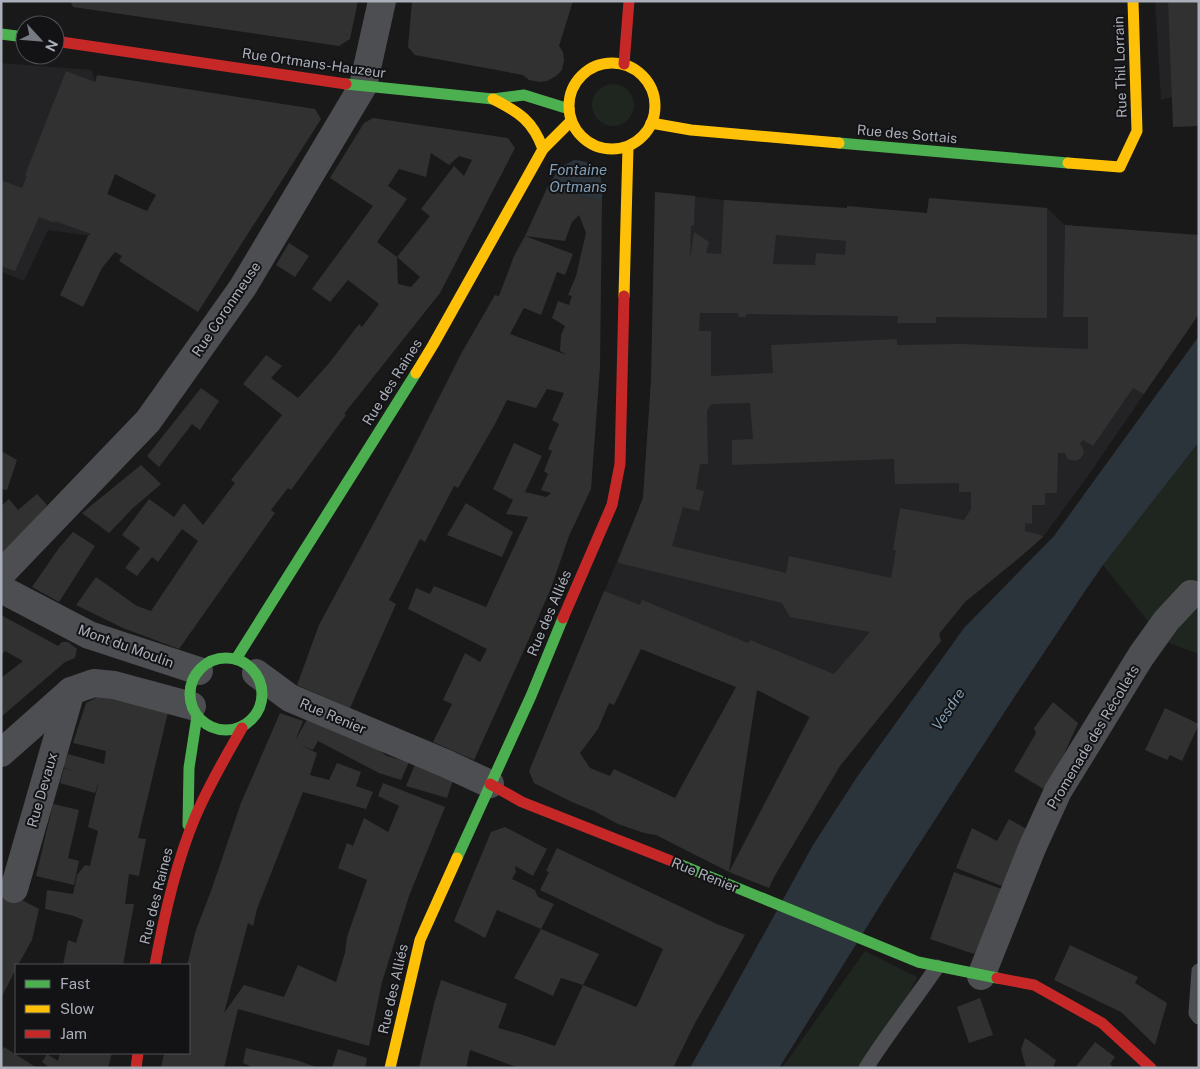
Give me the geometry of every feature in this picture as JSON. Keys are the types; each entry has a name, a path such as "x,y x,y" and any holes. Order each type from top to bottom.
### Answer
{"street":[{"name":"Rue Coronmeuse","path":"1,574 148,421 243,286 363,86 382,1"},
{"path":"624,64 630,1"},
{"name":"Rue Thil Lorrain","path":"1133,1 1137,132"},
{"path":"1,34 15,36"},
{"name":"Rue Ortmans-Hauzeur","path":"65,42 363,86 493,99 524,95 570,115"},
{"path":"617,62 624,64 636,69 654,93 655,108 652,122 643,135 628,147 602,148 588,142 577,131 570,115 570,94 578,79 589,69 601,64 617,62"},
{"path":"493,99 521,114 535,127 543,149"},
{"name":"Rue des Raines","path":"246,666 433,345 543,149 570,115"},
{"name":"Rue des Sottais","path":"652,122 691,130 1120,167 1137,132"},
{"name":"Rue des Alliés","path":"390,1068 420,940 531,696 612,505 620,464 629,180 628,147"},
{"name":"Mont du Moulin","path":"1,590 89,635 199,671"},
{"name":"Promenade des Récollets","path":"980,976 1032,848 1058,791 1141,656 1166,621 1191,594"},
{"path":"224,658 246,666 262,684 261,708 254,718 242,728 221,731 210,727 194,711 190,699 190,687 194,676 202,666 212,660 224,658"},
{"name":"Rue Renier","path":"246,666 290,698 447,764 490,784 522,802 765,898 918,962 980,976 1034,985 1102,1023 1152,1068"},
{"path":"1,753 71,691 94,683 114,685 194,711"},
{"name":"Rue Devaux","path":"14,889 71,691"},
{"name":"Rue des Raines","path":"188,834 189,768 194,711"},
{"name":"Rue des Raines","path":"155,964 164,917 188,834 215,777 242,728"},
{"path":"136,1068 138,1054"}],"lane":[{"path":"866,1068 885,1038 937,967"},
{"path":"1199,971 1196,1012 1199,1017"}],"shaded area":[{"path":"1155,1 1199,1 1172,97 1161,100"},
{"path":"1,63 92,70 95,82 79,161 115,175 91,236 48,230 24,281 1,272"},
{"path":"609,84 617,84 628,90 634,105 628,120 617,126 609,126 598,120 592,109 592,101 598,90"},
{"path":"655,192 724,200 927,213 929,198 1047,208 1065,225 1063,317 1088,317 1088,349 1144,394 1043,537 965,602 939,633 941,641 840,766 729,872 809,717 740,680 590,626 643,498 651,381"},
{"path":"1199,442 1199,654 1164,641 1103,565"},
{"path":"865,951 917,977 906,1001 860,1068 782,1068"}],"water":[{"name":"Fontaine Ortmans","path":"574,160 583,161 595,168 601,179 602,201 547,188 559,168"},
{"name":"Vesdre","path":"1199,336 1199,442 1087,588 896,880 779,1068 690,1068 813,845 857,777 964,628 1054,536"}],"building":[{"path":"70,1 358,1 350,39 339,46 73,7"},
{"path":"412,1 573,1 559,46 563,52 564,60 562,70 547,81 540,82 529,80 523,75 415,55 408,47"},
{"path":"1168,1 1199,1 1199,126 1173,127"},
{"path":"66,71 95,82 97,75 315,109 321,119 198,312 119,261 122,256 115,252 102,268 83,307 60,295 88,236 91,234 39,217 15,271 1,266 1,180 22,188 27,176 25,175","holes":["115,174 156,195 147,211 107,194"]},
{"path":"373,118 508,138 515,148 440,293 344,414 346,415 291,490 288,488 271,510 275,513 179,649 123,628 76,605 96,577 137,606 151,611 198,541 182,529 158,562 152,557 137,576 125,568 140,548 122,535 149,499 174,517 184,503 203,525 235,483 231,480 282,415 243,384 266,355 282,366 271,378 298,398 330,362 359,324 362,327 379,304 348,280 330,302 312,289 373,206 330,178 364,123","holes":["431,153 449,165 459,156 472,160 464,176 454,166 421,209 430,216 397,257 377,242 407,199 388,186 399,169 426,177","397,257 420,277 411,287 398,284"]},
{"path":"547,188 602,201 600,367 591,489 569,536 551,588 474,760 433,742 452,704 443,700 465,653 480,662 487,649 408,609 416,588 430,594 434,586 486,607 528,517 506,514 513,500 493,489 514,443 542,456 525,492 546,497 551,493 541,490 548,474 544,471 552,451 548,449 559,424 552,420 564,393 547,389 536,408 507,400 458,488 454,486 425,542 420,539 389,600 396,604 350,708 297,685 319,625 407,461 462,352 495,295 499,296 514,256","holes":["579,215 586,233 576,276 568,295 572,296 569,305 558,301 552,318 565,326 561,335 560,351 567,355 510,334 524,308 541,315 557,272 565,275 573,254 525,236 565,241 572,222"]},
{"path":"655,192 695,196 694,225 691,226 690,259 694,232 709,242 706,253 721,254 724,200 847,208 847,206 927,213 929,198 1047,208 1047,318 936,317 936,323 897,323 898,316 746,314 746,317 739,317 738,313 700,313 699,331 711,331 711,376 773,373 771,345 897,339 897,345 961,344 1088,349 1088,317 1063,317 1065,225 1199,235 1199,314 1144,394 1133,388 1093,446 1083,440 1080,444 1084,453 1080,459 1075,461 1068,459 1065,453 1058,453 1057,493 1045,493 1045,505 1032,505 1032,524 1025,523 1025,531 1043,537 965,602 939,634 941,641 840,766 769,888 729,872 656,835 618,824 572,802 534,783 529,771 604,591 640,605 642,600 748,643 750,640 834,674 870,632 790,617 782,603 619,563 618,561 643,498 651,381","holes":["776,235 846,241 845,255 816,253 815,265 773,264","750,403 753,439 732,440 732,465 894,459 895,484 959,483 959,492 971,492 971,509 964,520 900,508 893,550 896,550 891,578 789,556 786,573 672,546 683,507 699,511 704,491 696,489 700,464 708,464 707,410 712,404","641,649 736,687 675,798 614,769 610,776 590,768 580,753 598,729 609,703 614,705","757,690 810,717 729,872"]},
{"path":"289,243 309,256 295,277 276,265"},
{"path":"201,388 219,401 200,430 192,424 159,467 147,456"},
{"path":"1,451 17,460 7,490 1,489"},
{"path":"141,465 161,484 133,508 109,533 82,513"},
{"path":"37,494 47,505 4,558 1,559 1,506 9,499 18,510"},
{"path":"466,503 513,532 502,557 447,535"},
{"path":"73,532 95,546 59,602 32,587 59,548"},
{"path":"1,615 58,646 62,642 68,642 77,649 75,658 65,662 1,717 1,678 23,661 5,651 1,656"},
{"path":"101,695 168,712 138,838 146,839 139,876 129,874 125,904 134,904 123,964 63,964 68,940 76,943 83,920 45,909 47,890 73,894 77,875 85,865 90,866 98,831 88,827 99,780 95,793 60,783 64,768 73,771 63,767 68,754 104,764 106,751 73,743 86,703"},
{"path":"1053,702 1078,723 1055,774 1045,790 1014,771 1036,733 1034,728"},
{"path":"1165,708 1199,724 1182,761 1170,755 1167,760 1145,750"},
{"path":"280,713 303,721 295,741 310,714 368,742 387,756 409,762 401,780 379,773 318,741 313,750 300,745 317,753 310,775 329,780 337,763 361,772 356,786 373,792 366,809 303,792 257,909 253,926 248,923 224,1013 244,985 284,997 298,965 336,982 345,953 347,937 367,880 338,868 347,843 353,846 364,818 388,832 399,806 378,796 383,783 445,807 409,896 382,982 369,1046 238,1009 224,1068 161,1068 164,1054 190,1054 190,964 187,964 196,930 241,803"},
{"path":"416,762 455,774 447,798 406,786"},
{"path":"53,804 79,810 68,858 79,861 74,885 36,876"},
{"path":"1009,819 1028,830 1016,851 1002,886 956,868 972,828 997,841"},
{"path":"505,827 547,849 533,876 515,866 516,872 512,879 535,890 538,897 554,904 541,929 497,910 485,938 454,921 491,832"},
{"path":"557,848 717,924 745,935 695,1023 673,1068 519,1068 470,1050 466,1068 419,1068 441,980 507,1004 498,1028 555,1046 583,985 636,1007 638,1004 663,949 540,890 549,872 546,871"},
{"path":"954,872 1002,889 987,930 974,954 930,939"},
{"path":"1,889 39,909 32,940 19,964 15,964 15,971 1,998"},
{"path":"541,929 599,954 583,985 561,978 553,996 514,978"},
{"path":"1070,945 1138,977 1135,983 1167,1003 1155,1045 1121,1012 1054,980"},
{"path":"980,998 993,1035 969,1043 957,1007"},
{"path":"1025,1038 1056,1060 1053,1068 1026,1068 1021,1049"},
{"path":"1095,1042 1115,1057 1110,1064 1114,1068 1075,1068"},
{"path":"4,1047 37,1068 1,1068 1,1052"},
{"path":"246,1048 296,1060 319,1068 254,1068 243,1063"},
{"path":"338,1049 367,1058 365,1068 332,1068"},
{"path":"47,1054 58,1061 60,1054 112,1054 108,1068 50,1068 42,1062"}],"traffic: fast":[{"path":"1,34 15,36"},
{"path":"346,84 493,99 524,95 569,109"},
{"path":"839,143 1068,163"},
{"path":"236,659 416,373"},
{"path":"457,858 531,696 563,618"},
{"path":"233,658 252,668 260,680 262,694 260,708 252,720 240,728 219,730 200,720 192,708 190,687 200,668 212,660 233,658"},
{"path":"188,825 189,768 197,716"},
{"path":"679,864 918,962 997,978"}],"traffic: slow":[{"path":"1068,163 1120,167 1137,131 1133,1"},
{"path":"612,63 628,66 636,70 648,82 652,90 655,106 652,122 648,130 636,142 628,146 612,149 596,146 588,142 576,130 572,122 569,106 572,90 576,82 588,70 596,66 612,63"},
{"path":"493,99 524,118 535,131 543,149"},
{"path":"416,373 543,149 571,121"},
{"path":"651,123 691,130 839,143"},
{"path":"624,296 628,147"},
{"path":"390,1068 420,940 457,858"}],"traffic: jam":[{"path":"624,64 629,1"},
{"path":"65,42 346,84"},
{"path":"563,618 612,505 620,464 624,296"},
{"path":"155,964 171,891 187,837 216,773 242,728"},
{"path":"490,784 522,802 679,864"},
{"path":"997,978 1034,985 1102,1023 1151,1068"},
{"path":"136,1068 138,1054"}]}
